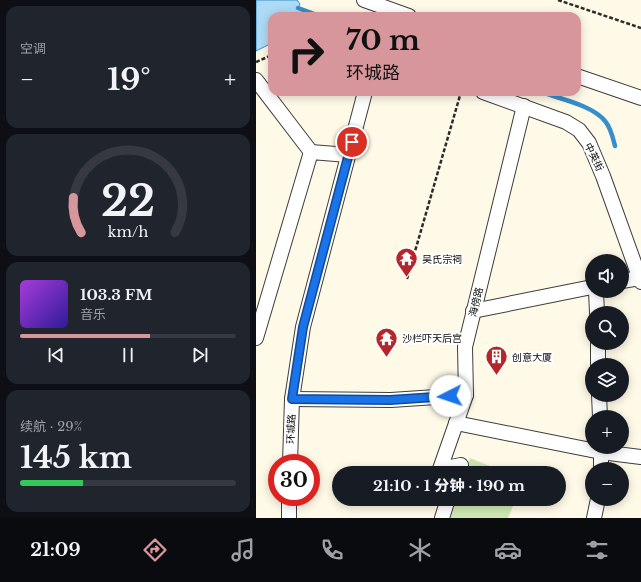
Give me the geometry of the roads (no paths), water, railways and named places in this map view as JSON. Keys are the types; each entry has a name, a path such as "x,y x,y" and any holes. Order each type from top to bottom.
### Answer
{"street":[{"path":"364,0 398,12"},
{"path":"581,77 641,98"},
{"path":"256,80 268,96"},
{"path":"268,96 311,152 348,155"},
{"name":"环城路","path":"290,454 292,399 303,327 364,96"},
{"name":"中英街","path":"495,96 566,122 578,130 589,143 604,176 640,280"},
{"name":"海傍路","path":"441,466 466,395 465,347 524,106"},
{"path":"256,338 311,152"},
{"path":"629,281 640,280"},
{"path":"473,311 585,288"},
{"path":"292,399 390,400 466,395"},
{"path":"456,423 585,446"},
{"path":"626,454 641,457"},
{"path":"289,506 289,518"},
{"path":"442,518 446,506"},
{"path":"594,518 597,506"}],"water":[{"path":"256,0 297,0 300,4 298,8 309,12 268,12 268,45 256,51"}],"waterway":[{"path":"298,8 309,12"},
{"path":"554,96 584,107 599,115 609,127 615,146"}],"place":[{"name":"吴氏宗祠","path":"406,278"},
{"name":"沙栏吓天后宫","path":"386,358"},
{"name":"创意大厦","path":"496,376"}]}
